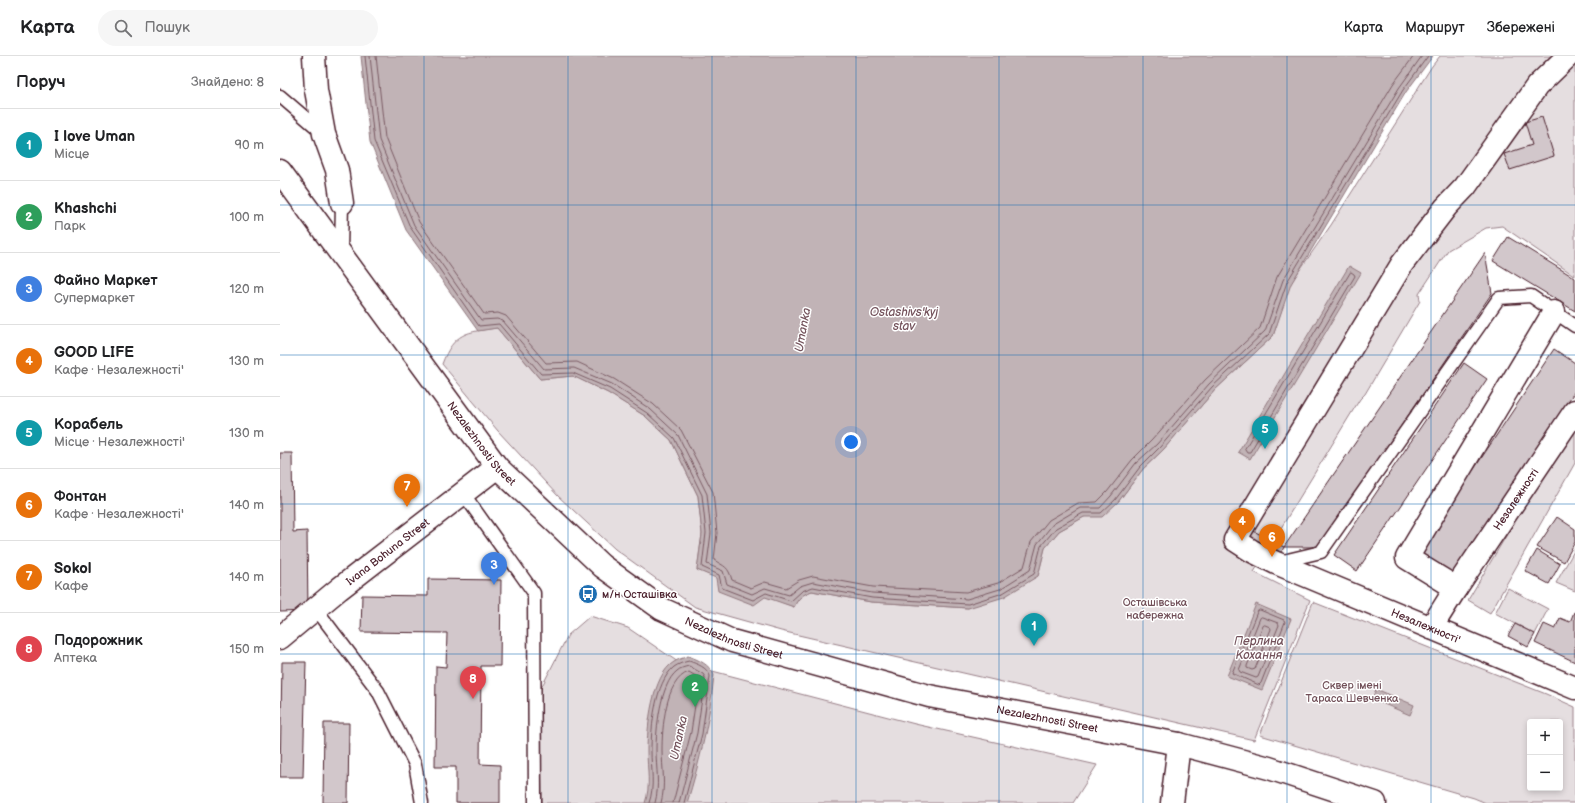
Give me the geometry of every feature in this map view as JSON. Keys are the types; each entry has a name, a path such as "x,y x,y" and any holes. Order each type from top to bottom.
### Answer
{"street":[{"path":"314,56 316,90 324,134 337,170 342,203"},
{"name":"Незалежності'","path":"1568,56 1537,86 1465,187 1446,207 1402,264 1235,540 1252,551 1276,563 1575,688"},
{"name":"Nezalezhnosti Street","path":"280,171 497,467 602,566 662,609 732,640 929,696 1179,744 1269,768 1375,803"},
{"path":"1456,588 1407,558 1554,312"},
{"name":"Незалежності","path":"1431,628 1456,588 1575,411"},
{"name":"Ivana Bohuna Street","path":"280,638 497,467"},
{"path":"1172,803 1179,744"}],"lane":[{"path":"280,96 324,134"},
{"path":"341,253 342,203"},
{"path":"1276,563 1321,552 1498,298 1531,296 1575,326"},
{"path":"463,493 534,593 535,803"},
{"path":"316,609 378,691 415,764 422,803"}],"green space":[{"name":"Осташівська набережна","path":"1440,56 1558,56 1575,67 1575,276 1502,226 1486,228 1448,250 1419,294 1420,301 1365,394 1360,399 1254,572 1310,600 1254,740 781,631 695,607 615,549 558,496 498,431 442,364 451,345 463,336 477,331 497,328 540,379 573,376 608,393 645,416 671,440 698,496 702,534 697,570 794,607 801,597 812,591 871,602 968,608 1038,576 1045,548 1059,531 1084,517 1118,502 1143,469 1163,450 1215,390 1273,336 1290,284 1331,225 1432,66"},
{"path":"1575,420 1575,463 1490,613 1468,600"},
{"path":"1575,549 1575,591 1556,583"},
{"path":"1508,588 1548,609 1535,634 1495,613"},
{"name":"Сквер імені Тараса Шевченка","path":"1313,602 1546,694 1575,707 1575,803 1486,803 1474,798 1260,735"},
{"path":"590,616 628,628 678,662 915,724 1097,765 1073,803 542,803 540,690 568,635"}],"water":[{"name":"Ostashivs'kyj stav","path":"361,56 1433,56 1406,92 1291,284 1273,336 1215,390 1163,450 1143,469 1118,502 1102,517 1084,517 1059,531 1045,548 1038,576 1004,597 968,608 871,602 812,591 801,597 794,607 765,597 754,605 718,591 716,578 697,570 702,534 698,496 671,440 645,416 608,393 573,376 540,379 497,328 478,331 406,230 370,142"},
{"path":"1349,266 1361,273 1250,459 1238,452"},
{"name":"Перлина Кохання","path":"1256,604 1291,619 1262,690 1227,676"},
{"name":"Umanka","path":"688,656 706,665 714,675 707,724 692,787 687,803 645,803 648,790 648,729 652,703 660,678 676,661"},
{"path":"1376,689 1414,705 1410,715 1372,699"}],"building":[{"path":"1542,117 1554,156 1510,170 1504,154 1532,145 1525,122"},
{"path":"1508,237 1575,278 1575,311 1493,261"},
{"path":"1485,253 1492,293 1318,547 1284,547"},
{"path":"1554,349 1575,363 1575,391 1450,579 1416,556"},
{"path":"1464,363 1487,379 1357,571 1334,555"},
{"path":"280,453 292,453 293,532 307,531 308,611 280,612"},
{"path":"1557,517 1575,529 1575,542 1564,562 1537,547"},
{"path":"1244,526 1284,547 1276,563 1235,540"},
{"path":"1537,550 1560,564 1549,584 1525,571"},
{"path":"428,579 501,580 500,666 481,666 480,764 500,765 500,803 456,803 456,767 435,767 436,666 446,667 447,633 361,632 362,595 428,596"},
{"path":"1574,612 1575,662 1535,643 1544,624 1555,629 1560,618 1570,622"},
{"path":"1515,624 1535,634 1528,647 1508,636"},
{"path":"282,662 306,662 303,777 280,777"},
{"path":"324,723 349,723 348,803 323,803"}],"place":[{"name":"Корабель","path":"1265,449"},
{"name":"Sokol","path":"407,507"},
{"name":"GOOD LIFE","path":"1242,541"},
{"name":"Фонтан","path":"1272,557"},
{"name":"Файно Маркет","path":"494,585"},
{"name":"м/н Осташівка","path":"588,594"},
{"name":"I love Uman","path":"1034,646"},
{"name":"Подорожник","path":"473,699"},
{"name":"Khashchi","path":"695,707"}]}
